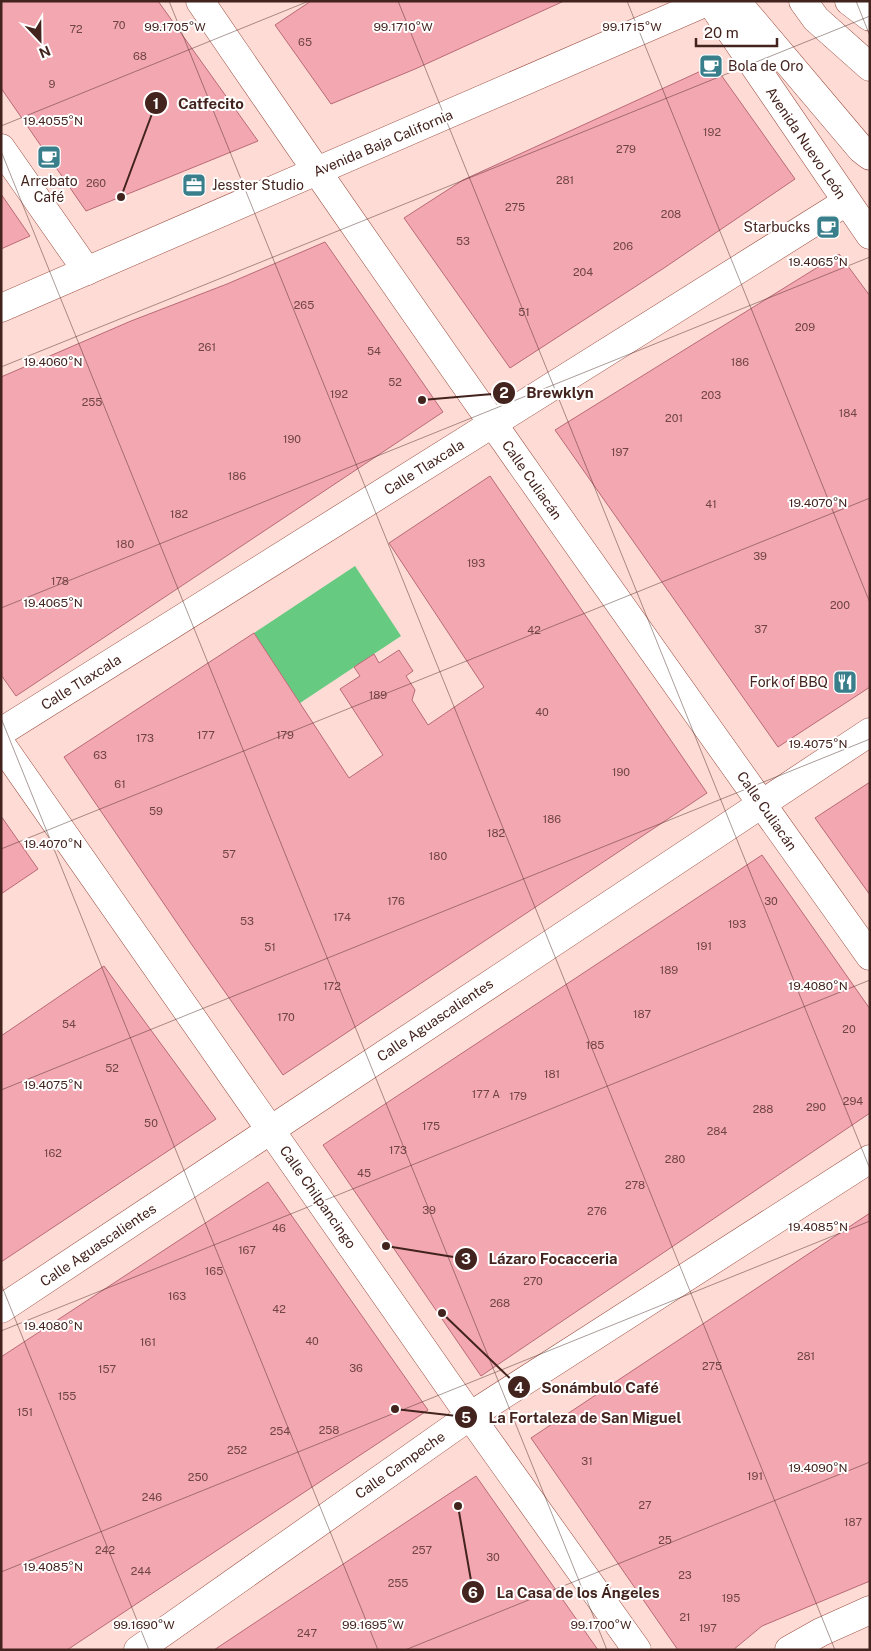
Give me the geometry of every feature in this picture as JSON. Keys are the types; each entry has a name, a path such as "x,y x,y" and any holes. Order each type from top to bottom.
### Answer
{"street":[{"name":"Calle Culiacán","path":"200,1 316,172 492,424 870,956"},
{"name":"Avenida Baja California","path":"1,308 709,1"},
{"name":"Avenida Nuevo León","path":"709,1 870,235"},
{"path":"736,1 861,149 870,156"},
{"path":"803,1 816,19 870,67"},
{"path":"849,1 870,17"},
{"path":"1,148 87,271"},
{"name":"Calle Tlaxcala","path":"1,732 846,202"},
{"name":"Calle Aguascalientes","path":"1,1309 870,732"},
{"name":"Calle Chilpancingo","path":"1,744 470,1416 637,1650"},
{"name":"Calle Campeche","path":"138,1650 470,1416 870,1159"},
{"path":"789,1650 821,1632 870,1610"}],"green space":[{"path":"355,566 401,636 300,703 254,633"}],"building":[{"path":"1,1 158,1 258,141 86,211 1,88"},
{"path":"311,1 564,1 415,69 331,104 275,25"},
{"path":"714,65 795,179 664,268 510,368 404,218 463,180"},
{"path":"1,194 30,236 1,249"},
{"path":"325,242 443,412 16,696 1,675 1,377 131,321 227,284"},
{"path":"839,254 870,296 870,687 778,747 555,430"},
{"path":"490,476 707,793 283,1075 64,757 254,633 349,778 383,755 340,689 360,676 354,667 374,654 379,663 399,650 413,671 406,676 415,690 412,700 428,725 484,687 389,543"},
{"path":"870,782 870,895 815,818"},
{"path":"1,816 38,869 1,894"},
{"path":"762,855 870,1009 870,1113 481,1376 323,1145"},
{"path":"104,966 216,1119 1,1262 1,1036"},
{"path":"268,1182 428,1410 67,1650 1,1650 1,1357"},
{"path":"870,1213 870,1581 762,1626 733,1650 678,1650 531,1438"},
{"path":"476,1476 598,1650 214,1650 423,1511"}],"place":[{"name":"Bola de Oro","path":"711,66"},
{"name":"Arrebato Café","path":"49,157"},
{"name":"Jesster Studio","path":"194,185"},
{"name":"Catfecito","path":"121,197"},
{"name":"Starbucks","path":"828,227"},
{"name":"Brewklyn","path":"422,400"},
{"name":"Fork of BBQ","path":"845,682"},
{"name":"Lázaro Focacceria","path":"386,1246"},
{"name":"Sonámbulo Café","path":"442,1313"},
{"name":"La Fortaleza de San Miguel","path":"395,1409"},
{"name":"La Casa de los Ángeles","path":"458,1506"}]}
